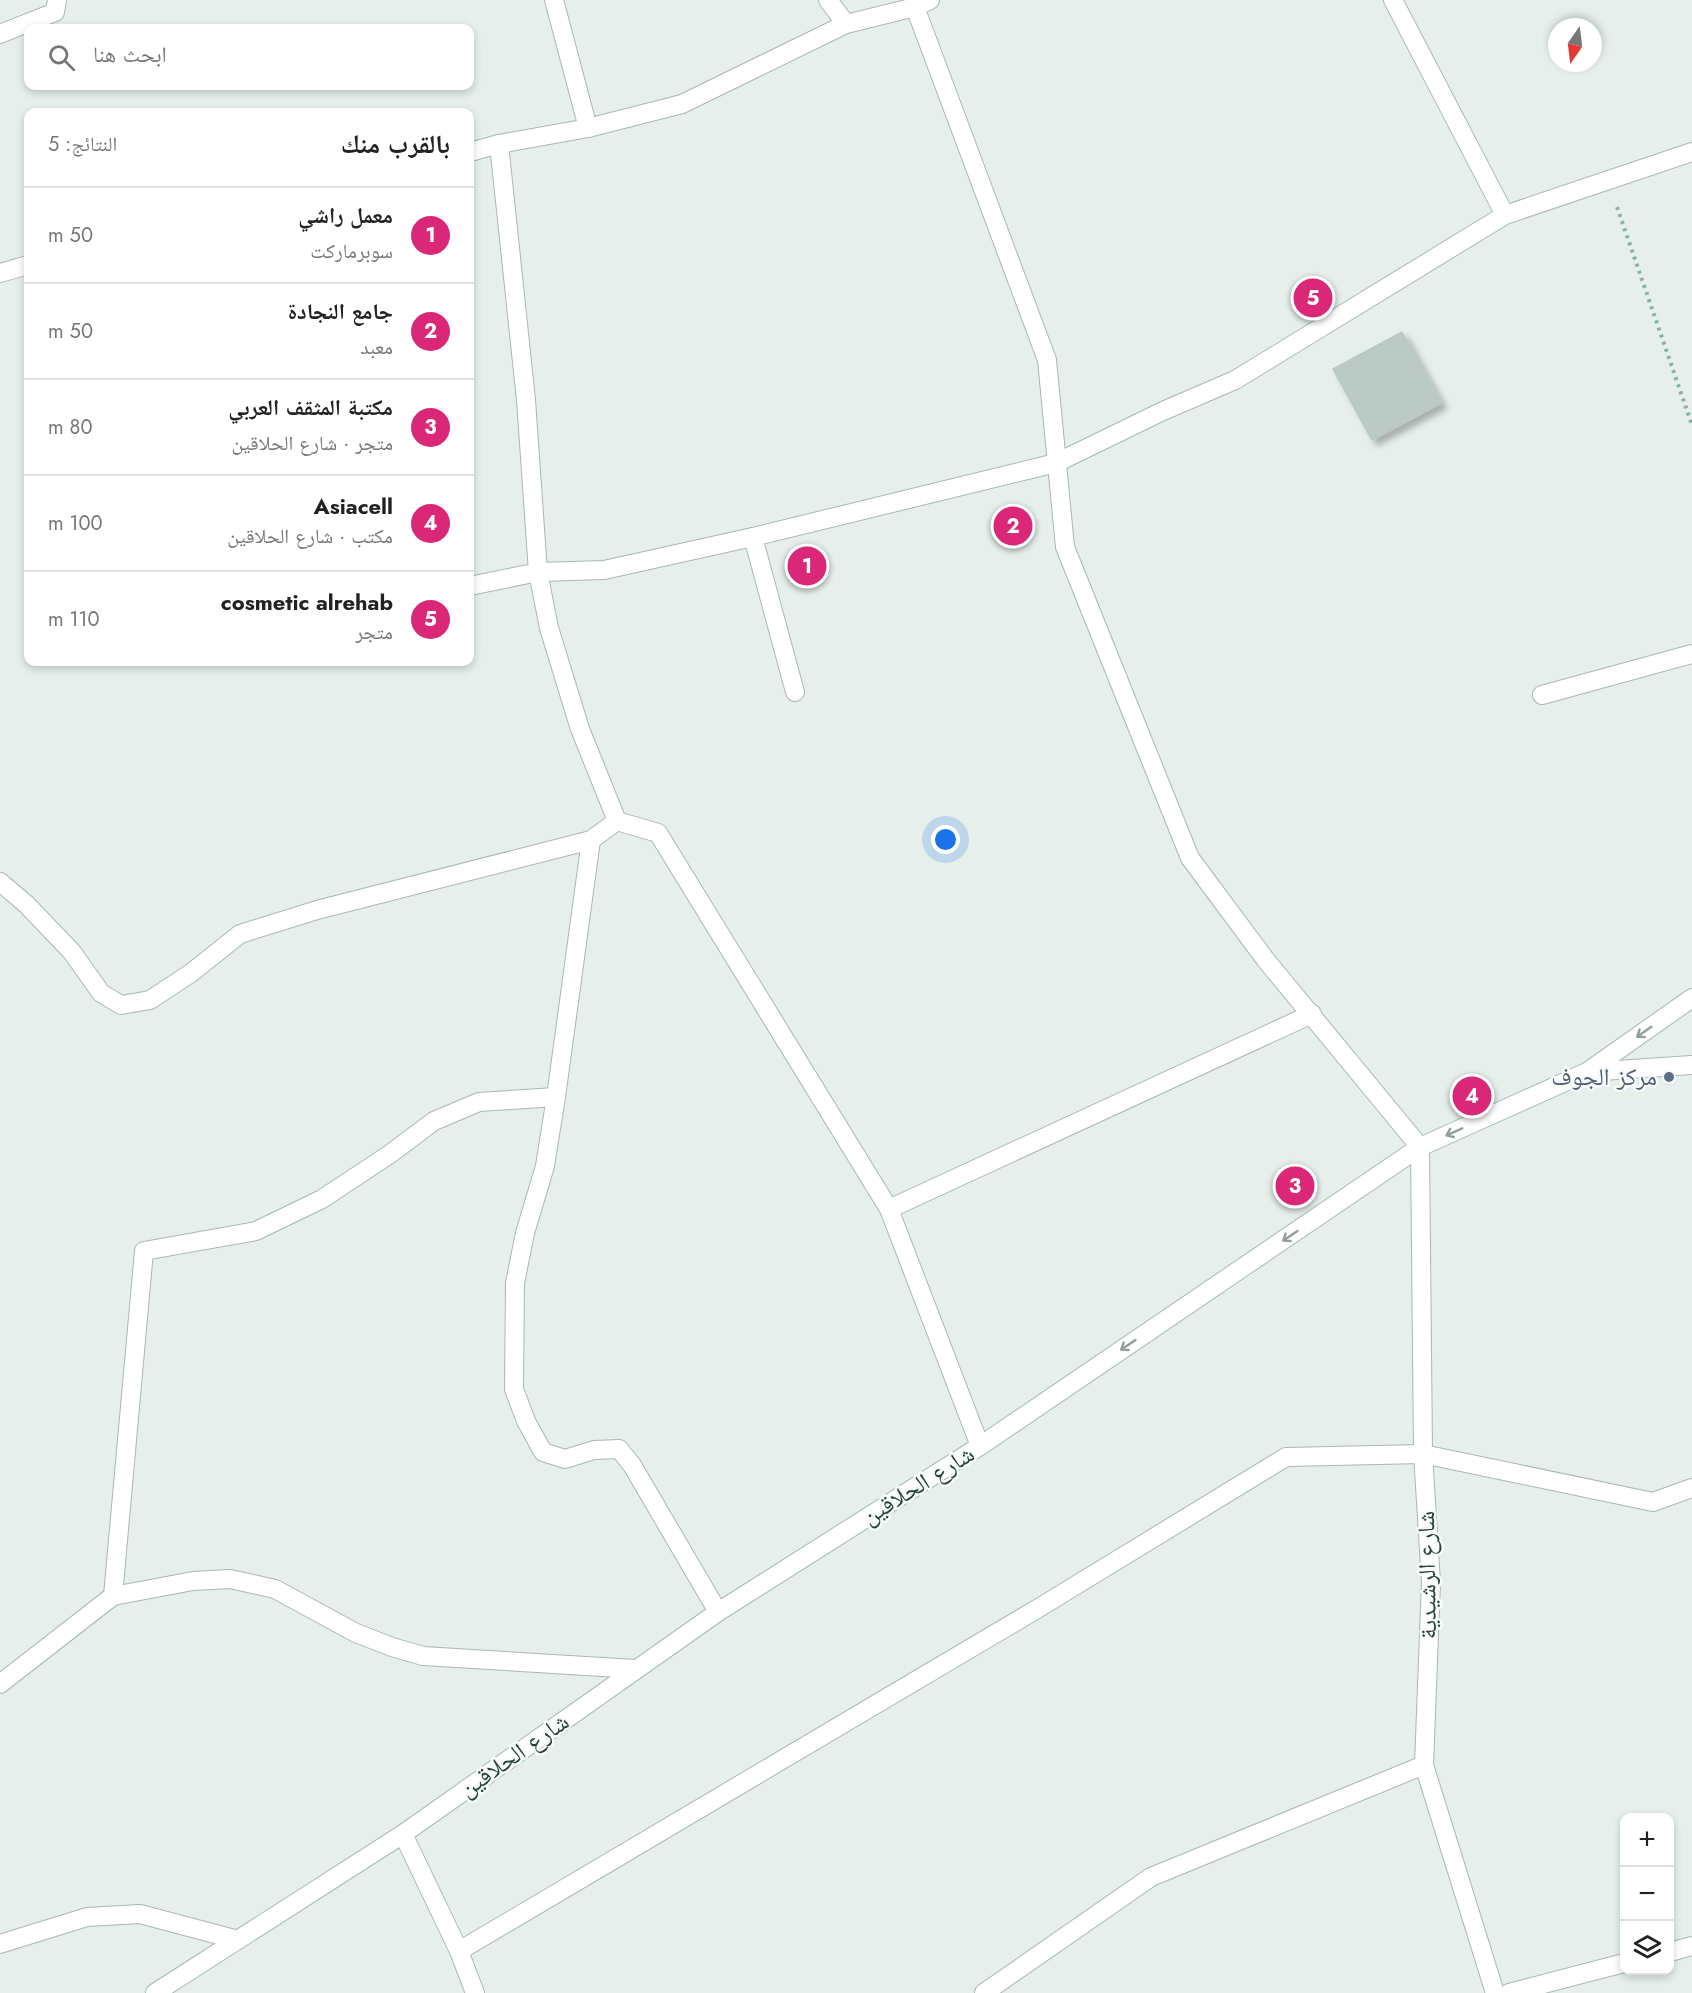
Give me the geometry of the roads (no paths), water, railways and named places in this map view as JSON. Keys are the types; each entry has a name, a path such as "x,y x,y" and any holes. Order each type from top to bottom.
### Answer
{"street":[{"path":"25,24 55,12 57,0"},
{"path":"554,0 588,128"},
{"path":"828,0 846,24"},
{"path":"1393,0 1505,214"},
{"path":"474,151 499,144 588,128 682,104 846,24 922,4 1047,360 1065,547 1191,858 1265,959 1420,1147"},
{"path":"0,34 24,24"},
{"path":"499,144 526,400 538,572 549,628 580,729 617,821"},
{"path":"474,585 538,572 604,570 753,537 1056,463 1163,411 1235,380 1505,214 1692,152"},
{"path":"0,273 24,266"},
{"path":"753,537 795,692"},
{"path":"1542,695 1692,654"},
{"path":"0,882 26,904 72,952 101,993 121,1005 150,1000 191,973 240,934 317,910 591,840 617,821"},
{"path":"617,821 657,833 890,1209 980,1446"},
{"path":"591,840 545,1166 525,1233 515,1282 514,1389 526,1421 543,1452 565,1459 594,1450 619,1449 632,1465 718,1612"},
{"name":"شارع الحلاقين","path":"155,1993 403,1834 718,1612 980,1446 1420,1147 1587,1072 1692,998"},
{"path":"890,1209 1312,1014"},
{"path":"1587,1072 1692,1065"},
{"path":"113,1596 144,1251 256,1231 322,1199 390,1154 434,1121 479,1102 556,1097"},
{"name":"شارع الرشيدية","path":"1420,1147 1422,1454 1431,1582 1424,1765 1495,1993"},
{"path":"459,1951 1027,1615 1286,1457 1422,1454 1653,1502 1692,1488"},
{"path":"0,1684 113,1596 193,1581 230,1579 275,1589 356,1633 423,1656 635,1670"},
{"path":"984,1993 1151,1876 1424,1765"},
{"path":"403,1834 459,1951 475,1993"},
{"path":"0,1944 87,1917 140,1914 238,1940"},
{"path":"1674,1951 1692,1946"},
{"path":"1509,1993 1620,1964"}],"place":[{"name":"cosmetic alrehab","path":"1313,298"},
{"name":"جامع النجادة","path":"1013,526"},
{"name":"معمل راشي","path":"807,566"},
{"name":"مركز الجوف","path":"1669,1077"},
{"name":"Asiacell","path":"1472,1096"},
{"name":"مكتبة المثقف العربي","path":"1295,1186"}]}
